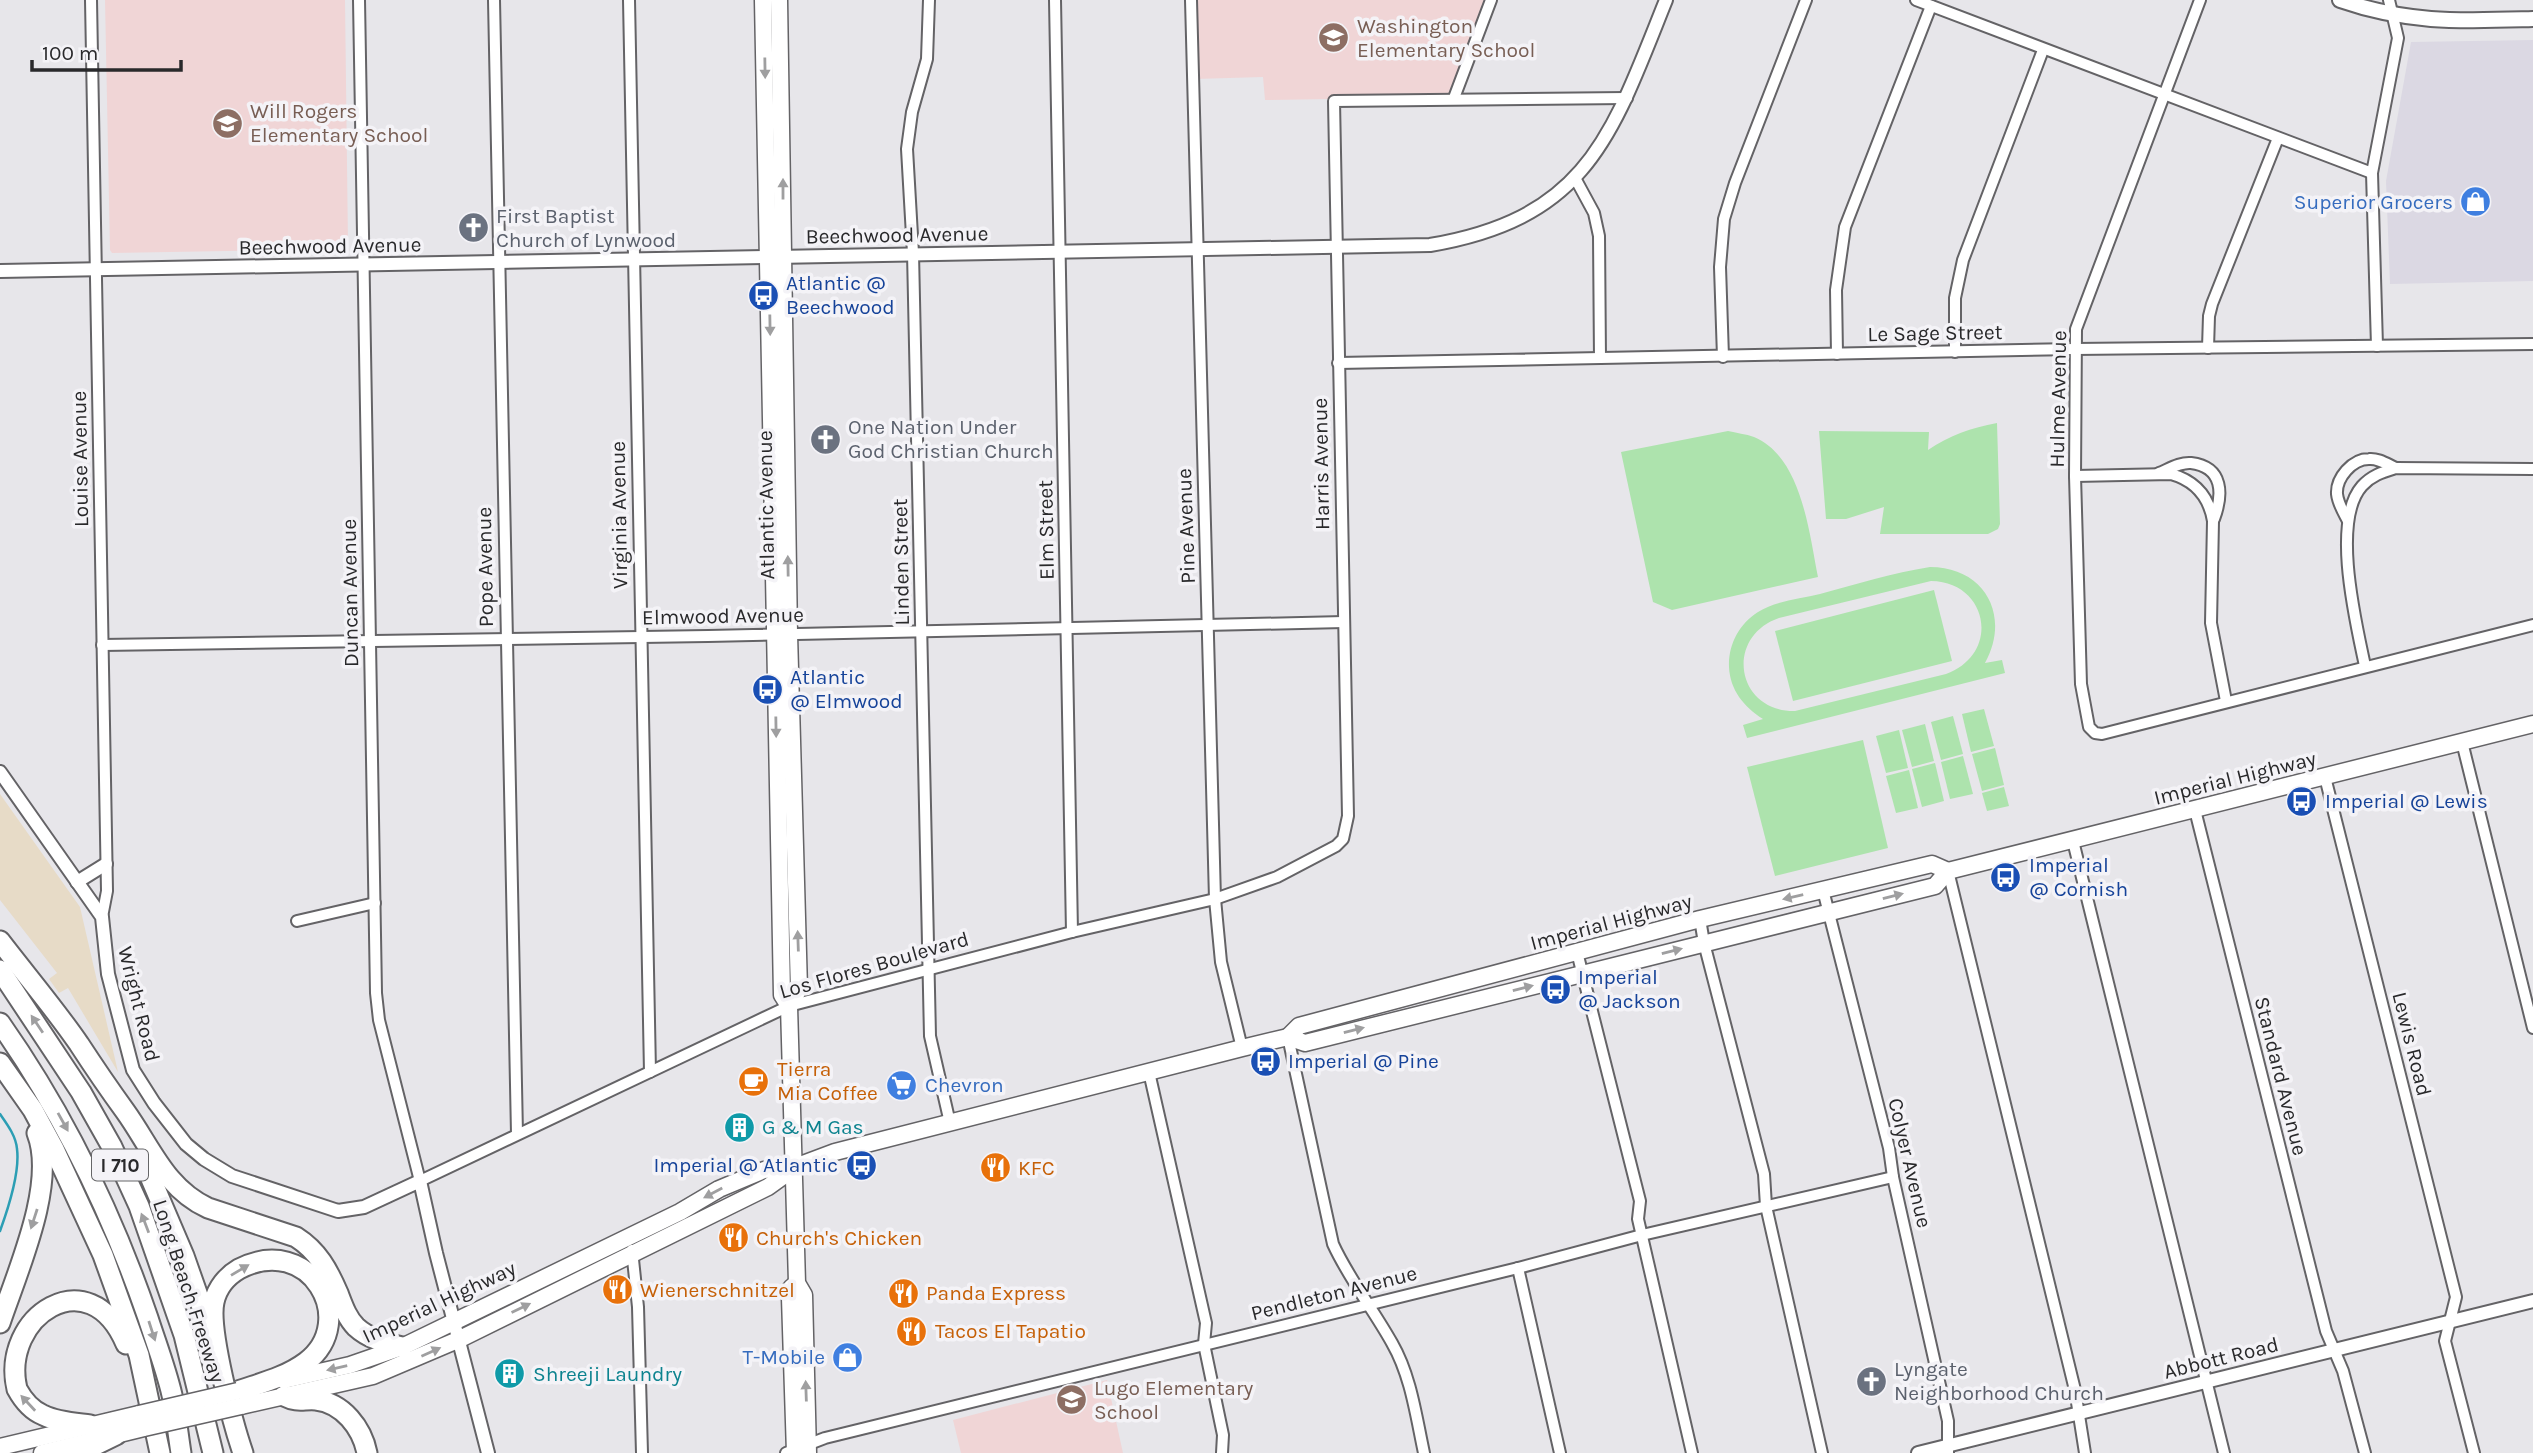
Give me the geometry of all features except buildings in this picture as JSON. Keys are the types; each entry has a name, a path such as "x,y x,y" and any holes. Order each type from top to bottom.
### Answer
{"highway":[{"path":"0,941 78,1043 112,1096 169,1217 221,1362"},
{"name":"Long Beach Freeway","path":"0,970 80,1092 112,1147 139,1206 184,1335 213,1453"},
{"name":"I 710","path":"0,1023 54,1105 110,1218 135,1279 172,1393 181,1453"},
{"path":"0,1063 33,1110 89,1220 139,1355 159,1451"},
{"path":"0,1323 37,1210 43,1180 41,1142 14,1085"},
{"path":"112,1096 176,1187 194,1202 296,1237 307,1244 323,1262 349,1320 372,1338 402,1347"},
{"path":"239,1399 308,1361 325,1338 329,1315 323,1292 315,1280 298,1266 277,1259 249,1264 234,1272 224,1282 214,1303 212,1316 236,1432 243,1453"},
{"path":"90,1425 41,1415 22,1399 13,1380 9,1363 11,1346 26,1319 40,1308 56,1301 74,1301 93,1304 109,1315 120,1330 146,1390"},
{"path":"284,1396 294,1401 328,1402 339,1409 359,1431 367,1453"},
{"path":"236,1432 238,1453"},
{"path":"79,1453 116,1435"}],"main road":[{"name":"Atlantic Avenue","path":"763,0 776,257"},
{"name":"Atlantic Avenue","path":"779,0 776,257 782,634 799,989 789,1006 797,1283 791,1289 790,1298 799,1450"},
{"path":"2340,0 2392,16 2435,20 2533,19"},
{"name":"Imperial Highway","path":"1288,1037 1305,1043 1935,886 1948,872 2533,724"},
{"name":"Imperial Highway","path":"0,1447 90,1425 142,1421 239,1399 402,1347 680,1212 719,1189 764,1170 795,1167 835,1152 1288,1037 1299,1026 1700,919 1933,864 1948,872"},
{"name":"Imperial Highway","path":"239,1399 284,1396 373,1376 460,1339 633,1254 768,1187 795,1167"},
{"name":"Imperial Highway","path":"42,1453 116,1435 142,1421"}],"street":[{"name":"Louise Avenue","path":"91,0 107,891 102,917"},
{"name":"Duncan Avenue","path":"359,0 376,993 379,1020 420,1181"},
{"name":"Pope Avenue","path":"494,0 517,1134"},
{"name":"Virginia Avenue","path":"629,0 650,1072"},
{"name":"Linden Street","path":"929,0 928,50 912,112 907,149 913,253 927,969 930,1036 950,1123"},
{"name":"Elm Street","path":"1055,0 1072,932"},
{"name":"Pine Avenue","path":"1191,0 1215,899 1221,962 1242,1048"},
{"path":"1491,0 1454,99 1626,98"},
{"name":"Beechwood Avenue","path":"0,271 1430,245 1476,235 1513,222 1537,209 1575,178 1605,141 1626,98 1666,0"},
{"path":"1723,357 1720,267 1727,210 1805,0"},
{"path":"1916,0 2372,173"},
{"name":"Hulme Avenue","path":"2200,0 2076,329 2075,476 2081,684 2089,727 2095,733 2102,734 2226,701"},
{"path":"2376,346 2372,173 2398,38 2389,0"},
{"path":"1836,354 1836,290 1845,227 1931,6"},
{"path":"1955,352 1955,298 1963,260 2043,50"},
{"name":"Harris Avenue","path":"1347,827 1334,101 1454,99"},
{"path":"2208,348 2212,304 2278,138"},
{"path":"1575,178 1594,213 1599,236 1600,358"},
{"name":"Le Sage Street","path":"1338,363 2075,349 2533,344"},
{"path":"2348,521 2337,493 2339,482 2346,470 2360,460 2371,458 2396,468"},
{"path":"2158,474 2189,463 2202,467 2213,475 2221,490 2213,522"},
{"path":"2365,666 2350,597 2348,521 2353,501 2362,486 2375,475 2396,468 2533,469"},
{"path":"2075,476 2158,474 2183,478 2196,486 2205,497 2211,507 2213,522 2211,623 2226,701 2533,625"},
{"name":"Elmwood Avenue","path":"102,645 921,632 1344,622"},
{"path":"2462,742 2533,1028"},
{"name":"Wright Road","path":"0,772 102,917 108,974 133,1070 153,1103 186,1144 232,1176 338,1211 364,1207 420,1181"},
{"name":"Lewis Road","path":"2325,776 2456,1297 2445,1341 2474,1453"},
{"name":"Standard Avenue","path":"2195,810 2326,1331 2343,1371 2365,1453"},
{"name":"Los Flores Boulevard","path":"420,1181 789,1006 1072,932 1215,899 1277,877 1328,852 1343,839 1347,827"},
{"path":"2073,841 2224,1453"},
{"path":"77,882 106,864"},
{"path":"1948,872 2072,1377 2085,1453"},
{"name":"Colyer Avenue","path":"1823,890 1889,1148 1893,1177 1948,1421 1949,1449"},
{"path":"297,920 374,902"},
{"path":"1700,919 1703,943 1765,1174 1766,1206 1822,1453"},
{"path":"1577,952 1640,1201 1638,1219 1692,1453"},
{"path":"1288,1037 1334,1244 1346,1272 1393,1344 1408,1378 1424,1453"},
{"path":"1149,1072 1206,1323 1203,1345 1223,1435 1222,1453"},
{"name":"Pendleton Avenue","path":"799,1450 1642,1235 1893,1177"},
{"path":"420,1181 488,1453"},
{"path":"629,1235 638,1307 642,1453"},
{"path":"1518,1268 1560,1453"},
{"name":"Abbott Road","path":"1918,1453 1949,1449 2077,1414 2533,1301"}],"shaded area":[{"name":"Will Rogers Elementary School","path":"105,0 345,0 346,249 112,253"},
{"name":"Washington Elementary School","path":"1193,0 1489,0 1452,97 1265,100 1263,77 1195,79"},
{"path":"2533,40 2533,281 2390,284 2386,181 2411,42"},
{"path":"0,794 80,907 118,1072 68,988 59,993 49,979 57,973 0,900"},
{"name":"Lugo Elementary School","path":"1107,1380 1123,1453 961,1453 953,1420"}],"green space":[{"path":"1997,423 1998,529 1988,534 1880,534 1884,507 1846,519 1826,519 1819,431 1929,432 1928,450 1961,433"},
{"path":"1728,431 1754,437 1770,447 1783,461 1801,498 1818,577 1672,610 1653,602 1621,452"},
{"path":"1930,567 1949,569 1965,575 1988,597 1994,612 1995,628 1985,663 2002,660 2005,673 1747,738 1743,725 1763,719 1750,709 1735,690 1729,659 1740,629 1751,617 1780,603","holes":["1931,581 1951,584 1966,593 1976,606 1981,620 1981,636 1975,651 1964,664 1946,674 1795,711 1775,708 1760,700 1750,687 1744,672 1744,656 1750,641 1761,627 1779,618"]},
{"path":"1934,590 1952,661 1793,701 1775,631"},
{"path":"1984,709 1994,746 1971,752 1962,714"},
{"path":"1953,716 1963,754 1941,760 1931,722"},
{"path":"1925,724 1934,761 1912,767 1902,730"},
{"path":"1899,730 1908,768 1886,773 1876,736"},
{"path":"1863,740 1888,848 1775,876 1747,767"},
{"path":"1995,748 2004,785 1982,791 1972,754"},
{"path":"1963,756 1973,794 1950,799 1941,762"},
{"path":"1935,763 1944,801 1922,807 1912,769"},
{"path":"1909,770 1918,808 1896,813 1886,776"},
{"path":"2004,787 2009,806 1987,811 1982,793"}],"waterway":[{"path":"0,1114 11,1130 17,1149 13,1190 0,1231"}],"place":[{"name":"Washington Elementary School","path":"1334,38"},
{"name":"Will Rogers Elementary School","path":"227,123"},
{"name":"Superior Grocers","path":"2476,202"},
{"name":"First Baptist Church of Lynwood","path":"473,228"},
{"name":"Atlantic @ Beechwood","path":"763,295"},
{"name":"One Nation Under God Christian Church","path":"825,439"},
{"name":"Atlantic @ Elmwood","path":"767,689"},
{"name":"Imperial @ Lewis","path":"2302,801"},
{"name":"Imperial @ Cornish","path":"2006,877"},
{"name":"Imperial @ Jackson","path":"1555,989"},
{"name":"Imperial @ Pine","path":"1265,1061"},
{"name":"Tierra Mia Coffee","path":"754,1081"},
{"name":"Chevron","path":"902,1085"},
{"name":"G & M Gas","path":"739,1127"},
{"name":"Imperial @ Atlantic","path":"861,1165"},
{"name":"KFC","path":"995,1168"},
{"name":"Church's Chicken","path":"733,1238"},
{"name":"Wienerschnitzel","path":"617,1290"},
{"name":"Panda Express","path":"903,1293"},
{"name":"Tacos El Tapatio","path":"912,1331"},
{"name":"T-Mobile","path":"848,1357"},
{"name":"Shreeji Laundry","path":"510,1374"},
{"name":"Lyngate Neighborhood Church","path":"1871,1381"},
{"name":"Lugo Elementary School","path":"1071,1400"}]}
